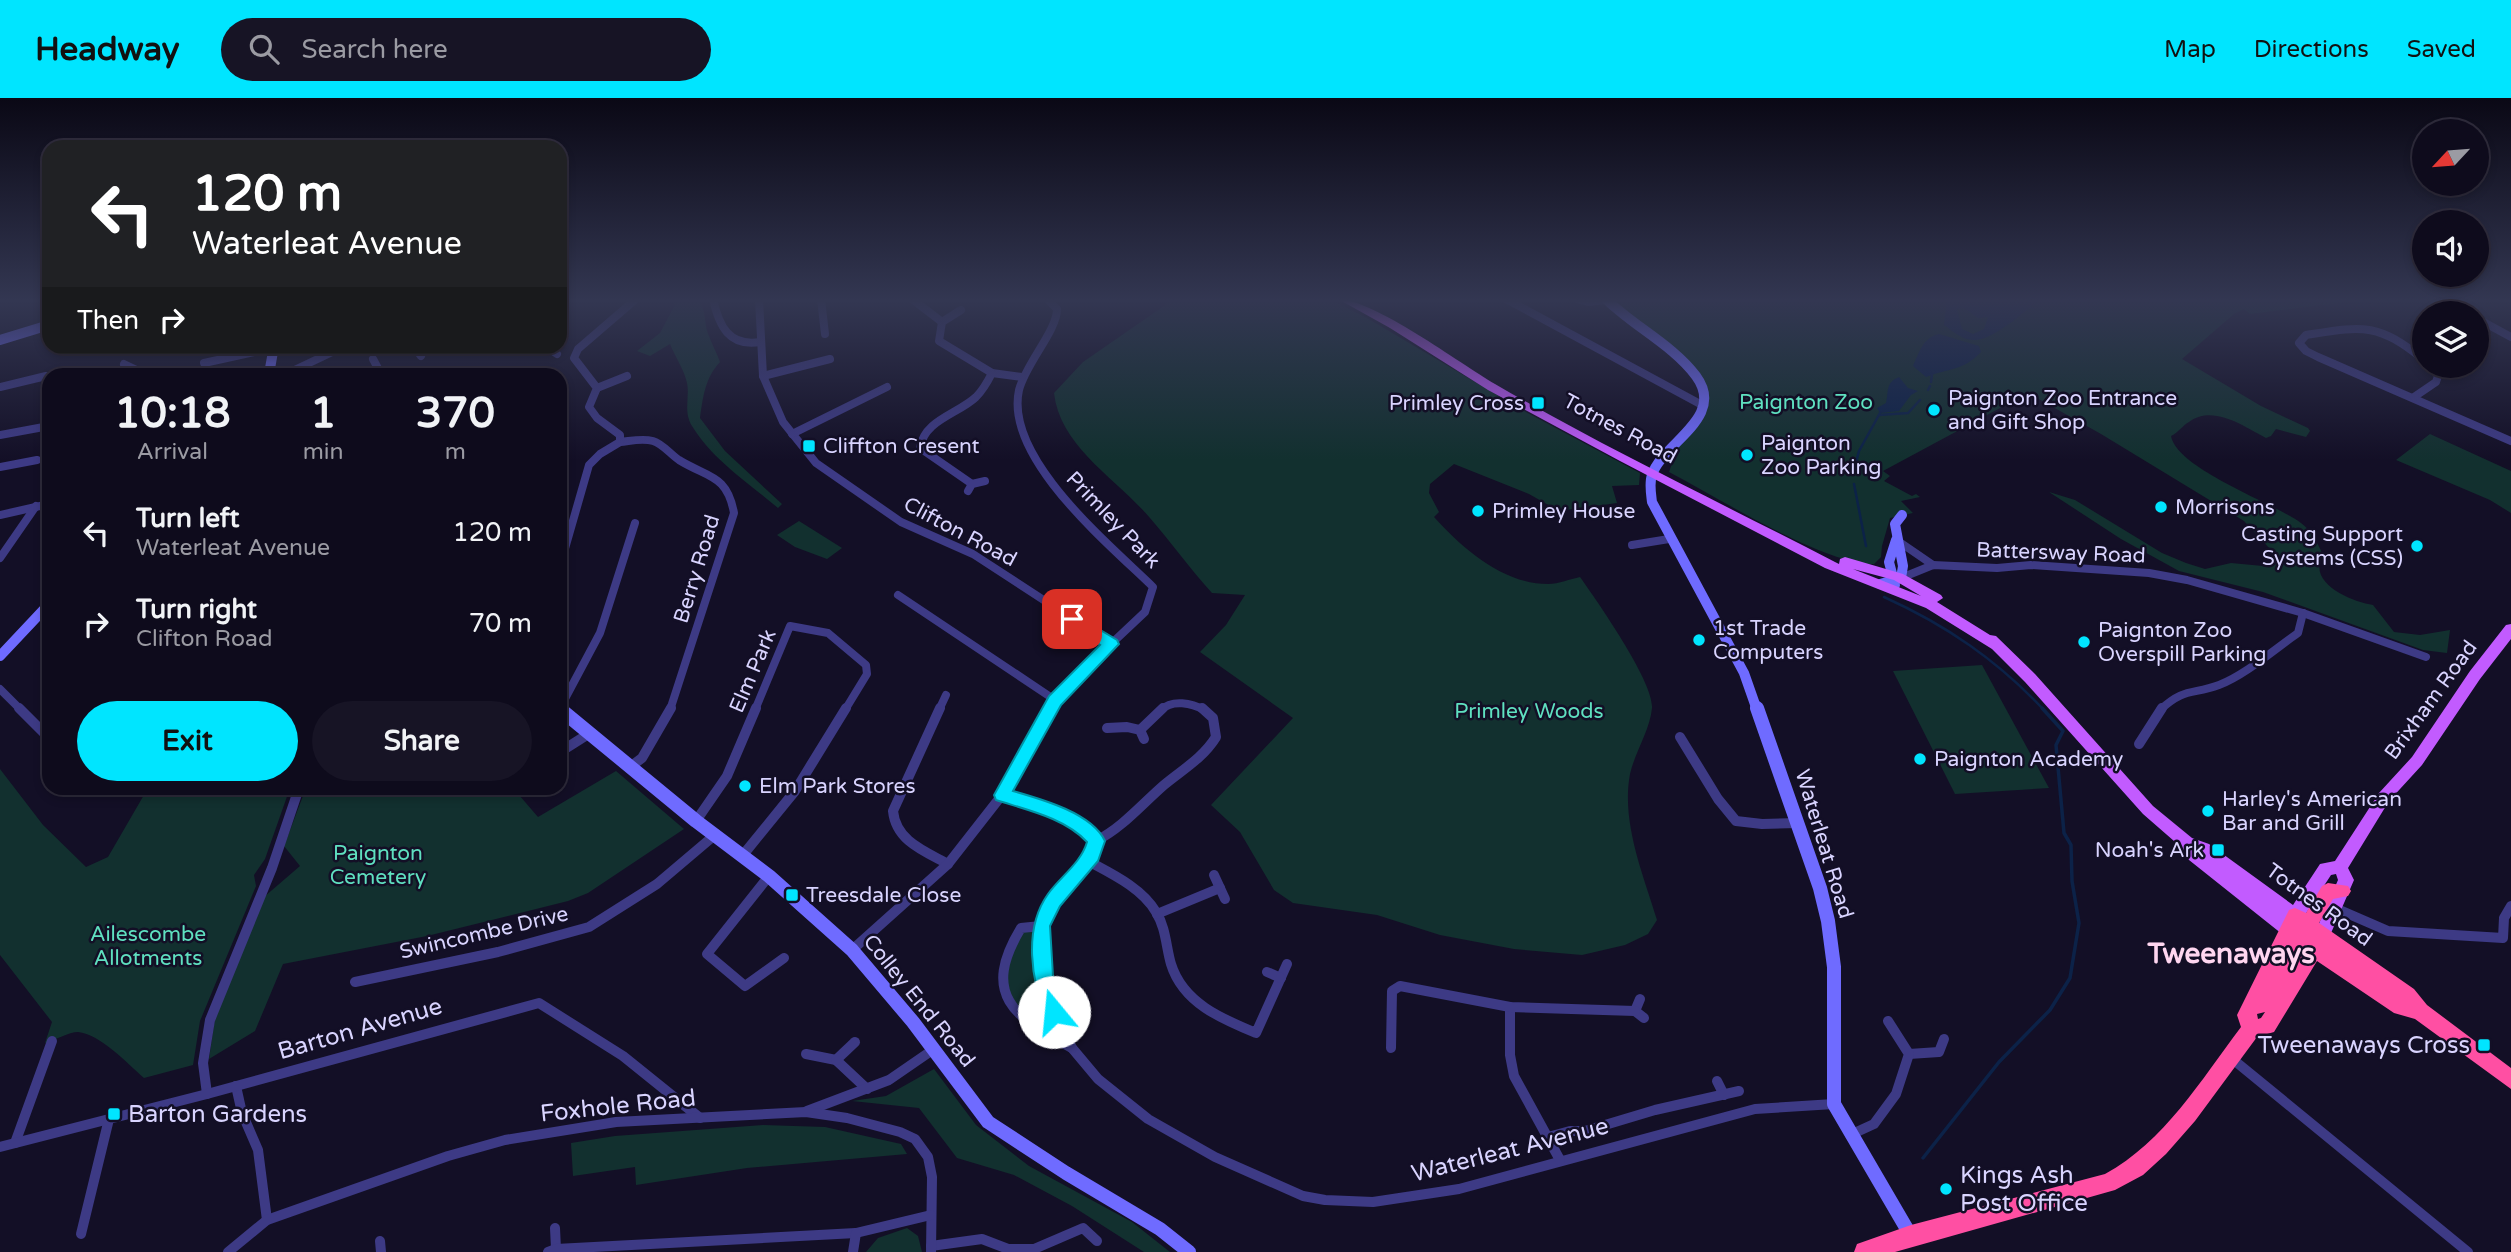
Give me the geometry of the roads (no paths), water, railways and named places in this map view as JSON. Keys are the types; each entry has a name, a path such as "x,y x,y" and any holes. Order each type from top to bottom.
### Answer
{"highway":[{"path":"2251,1029 2247,1016 2251,1006 2264,1004 2328,891 2338,900"},
{"path":"1865,1252 1911,1236 2108,1183 2136,1168 2188,1114 2251,1029 2267,1026 2305,932"},
{"name":"Totnes Road","path":"2305,932 2400,1006 2420,1011 2511,1080"}],"main road":[{"name":"Totnes Road","path":"1437,353 1492,387 1830,565 1890,580 1955,610 1978,626 2030,678 2148,810 2187,843 2204,849 2305,932"},
{"name":"Totnes Road","path":"1890,580 1905,594 1931,605 1995,645"},
{"name":"Brixham Road","path":"2305,932 2326,869 2340,867 2384,797 2417,761 2486,660 2511,629"},
{"path":"2338,900 2346,880 2340,867"}],"street":[{"path":"576,353 574,358 577,366 597,388"},
{"name":"Clifton Road","path":"761,353 763,376 774,404 792,434 816,463 890,514 973,554 1111,644"},
{"path":"959,353 992,373 1022,377"},
{"name":"Primley Park","path":"1037,353 1022,377 1016,405 1017,419 1041,467 1069,504 1153,587 1153,601 1147,611 1111,644"},
{"path":"1606,353 1702,405"},
{"path":"1653,473 1698,421 1702,405 1701,381 1671,353"},
{"path":"2310,353 2511,441"},
{"path":"204,363 243,354"},
{"path":"300,368 331,354"},
{"path":"373,359 378,368"},
{"path":"763,376 830,359"},
{"path":"124,364 132,368"},
{"path":"985,481 970,487 926,455 920,448 919,441 925,430 975,398 992,373"},
{"path":"567,542 589,465 600,454 620,442 620,435 597,418 589,407 597,388 627,376"},
{"path":"0,387 42,377"},
{"path":"2414,397 2436,382 2437,378"},
{"path":"792,434 887,387"},
{"path":"0,435 42,427"},
{"name":"Berry Road","path":"620,442 646,440 660,444 679,460 722,479 733,498 734,513 672,706 642,758 630,767"},
{"path":"0,467 37,460"},
{"name":"Waterleat Road","path":"1653,473 1651,502 1700,587 1744,673 1823,899 1834,967 1834,1104 1911,1236"},
{"path":"0,515 42,505"},
{"path":"0,558 36,506"},
{"path":"1890,580 1889,552 1896,540 1895,524 1902,515"},
{"path":"567,696 600,633 635,523"},
{"path":"1632,545 1670,539"},
{"path":"1896,540 1933,565"},
{"name":"Battersway Road","path":"1890,580 1933,565 1997,568 2031,565 2148,573 2188,580 2303,613 2426,657"},
{"path":"898,594 1055,700"},
{"path":"2139,744 2158,711 2174,697 2195,689 2219,685 2235,676 2298,633 2303,613"},
{"path":"0,656 42,618"},
{"name":"Elm Park","path":"696,821 715,800 731,772 790,626 828,633 866,665 867,674 795,791 743,855"},
{"path":"852,950 915,897 948,864 1002,795 1055,700 1111,644"},
{"path":"0,689 42,731"},
{"path":"946,695 893,811 893,818 896,830 903,836 948,864"},
{"path":"1096,841 1115,831 1155,793 1208,750 1216,737 1213,718 1201,707 1183,703 1166,705 1142,735 1127,727 1107,728"},
{"name":"Colley End Road","path":"567,715 696,821 769,876 852,950 888,990 988,1122 1066,1173 1160,1229 1189,1252"},
{"path":"567,752 590,733"},
{"path":"1680,737 1718,799 1736,821 1762,824 1798,823"},
{"path":"207,1094 203,1063 210,1020 272,868 297,795"},
{"path":"1002,795 1034,804 1084,827 1096,841 1096,847 1088,861 1053,901 1041,926"},
{"name":"Swincombe Drive","path":"355,982 498,951 589,927 657,884 716,834"},
{"path":"1088,861 1130,888 1157,914 1178,981 1190,996 1217,1015 1256,1033 1287,964"},
{"path":"1214,875 1225,899"},
{"path":"769,876 707,954 745,986 784,958"},
{"path":"1157,914 1220,888"},
{"path":"2338,900 2390,936 2509,941 2504,918 2511,906"},
{"name":"Waterleat Avenue","path":"1072,1048 1019,1017 1002,985 1003,956 1021,928 1041,926 1043,976 1054,1012 1072,1048 1098,1079 1148,1119 1215,1157 1303,1196 1325,1200 1373,1202 1460,1189 1755,1109 1834,1104"},
{"path":"1267,971 1281,978"},
{"path":"1391,1048 1392,991 1401,986 1510,1007 1640,1015 1640,999"},
{"name":"Barton Avenue","path":"0,1147 207,1094 539,1003 620,1053 701,1118"},
{"path":"1510,1007 1509,1035 1514,1076 1560,1160"},
{"path":"1888,1021 1909,1054"},
{"path":"1909,1054 1939,1052 1944,1039"},
{"path":"15,1143 52,1041"},
{"path":"836,1060 855,1042"},
{"path":"806,1112 889,1080 934,1049"},
{"path":"806,1054 836,1060 867,1089"},
{"path":"1850,1135 1874,1124 1896,1094 1909,1054"},
{"path":"2230,1057 2468,1252"},
{"path":"1717,1081 1724,1095"},
{"path":"236,1086 242,1113 258,1150 267,1220"},
{"path":"1548,1137 1570,1131 1585,1131 1739,1091"},
{"name":"Foxhole Road","path":"228,1252 267,1220 448,1156 505,1140 616,1122 806,1112 847,1118 900,1132 915,1139 924,1148 931,1165 931,1249"},
{"path":"81,1234 109,1119"},
{"path":"555,1228 552,1250 856,1233 931,1215"},
{"path":"931,1249 982,1239 1009,1249 1034,1250 1083,1227 1097,1241"},
{"path":"853,1252 856,1233"}],"water":[{"path":"1919,353 1980,353 1962,366 1926,377 1913,366"},
{"path":"1899,377 1908,388 1918,391 1911,395 1899,411 1880,413 1877,408 1886,403 1888,388"}],"waterway":[{"path":"1931,382 1932,374"},
{"path":"1928,390 1930,386"},
{"path":"1879,415 1908,413 1920,400"},
{"path":"1854,470 1859,451 1880,413"},
{"path":"1854,484 1866,546"},
{"path":"1884,597 1929,619 1970,645 2008,675 2042,708"},
{"path":"1923,1158 1999,1062 2050,1010 2070,978 2079,923 2072,881 2071,845 2064,833 2056,745 2063,731 2042,708"}],"place":[{"name":"Primley Cross","path":"1538,403"},
{"name":"Paignton Zoo Entrance and Gift Shop","path":"1934,410"},
{"name":"Cliffton Cresent","path":"809,446"},
{"name":"Paignton Zoo Parking","path":"1747,455"},
{"name":"Morrisons","path":"2161,507"},
{"name":"Primley House","path":"1478,511"},
{"name":"Casting Support Systems (CSS)","path":"2417,546"},
{"name":"1st Trade Computers","path":"1699,640"},
{"name":"Paignton Zoo Overspill Parking","path":"2084,642"},
{"name":"Paignton Academy","path":"1920,759"},
{"name":"Elm Park Stores","path":"745,786"},
{"name":"Harley's American Bar and Grill","path":"2208,811"},
{"name":"Noah's Ark","path":"2218,850"},
{"name":"Treesdale Close","path":"792,895"},
{"name":"Tweenaways Cross","path":"2484,1045"},
{"name":"Barton Gardens","path":"114,1114"},
{"name":"Kings Ash Post Office","path":"1946,1189"}],"district":[{"name":"Tweenaways","path":"2231,954"}],"park label":[{"name":"Paignton Zoo","path":"1806,402"},
{"name":"Primley Woods","path":"1529,711"},
{"name":"Paignton Cemetery","path":"378,865"},
{"name":"Ailescombe Allotments","path":"148,946"}]}
